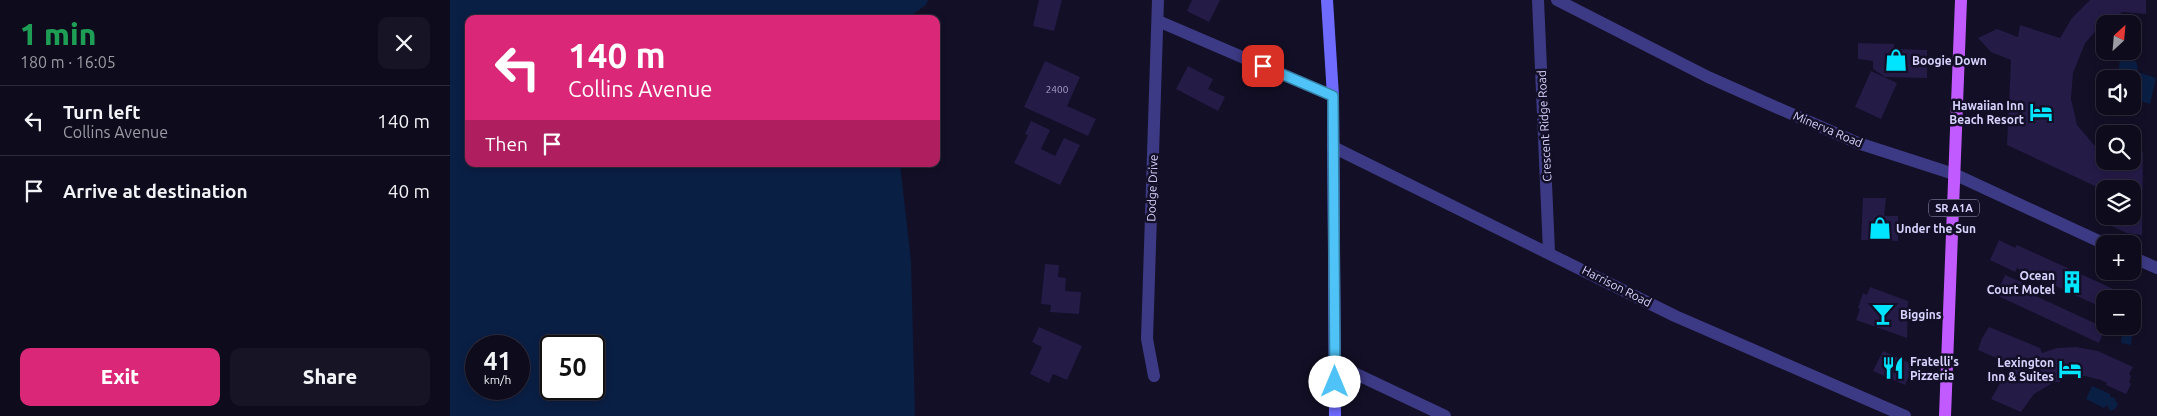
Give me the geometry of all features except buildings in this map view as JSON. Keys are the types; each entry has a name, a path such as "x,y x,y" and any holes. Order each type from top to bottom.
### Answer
{"main road":[{"path":"1327,0 1333,96 1335,416"},
{"name":"SR A1A","path":"1946,416 1961,0"}],"street":[{"name":"Dodge Drive","path":"1154,376 1147,339 1158,0"},
{"name":"Crescent Ridge Road","path":"1538,0 1549,252"},
{"name":"Minerva Road","path":"1557,0 1770,105 1858,143 1954,174 2096,240"},
{"path":"1158,21 1333,96"},
{"name":"Harrison Road","path":"1333,147 1549,252 1675,316 1905,416"},
{"path":"2141,261 2157,268"},
{"path":"1335,364 1445,416"}],"water":[{"path":"450,0 928,0 926,5 912,15 465,15 465,167 900,167 911,261 915,416 450,416"},
{"path":"2120,60 2133,60 2137,63 2138,70 2119,70"},
{"path":"2141,73 2156,78 2150,104 2141,101"},
{"path":"2122,335 2132,335 2131,345 2121,343"},
{"path":"2092,386 2110,394 2111,398 2114,397 2118,405 2115,409 2110,411 2107,405 2104,408 2086,399"}],"place":[{"name":"Boogie Down","path":"1896,60"},
{"name":"Hawaiian Inn Beach Resort","path":"2041,112"},
{"name":"Under the Sun","path":"1880,228"},
{"name":"Ocean Court Motel","path":"2072,282"},
{"name":"Biggins","path":"1883,314"},
{"name":"Fratelli's Pizzeria","path":"1893,368"},
{"name":"Lexington Inn & Suites","path":"2070,369"}],"route":[{"path":"1263,66 1333,96 1335,382"}]}
